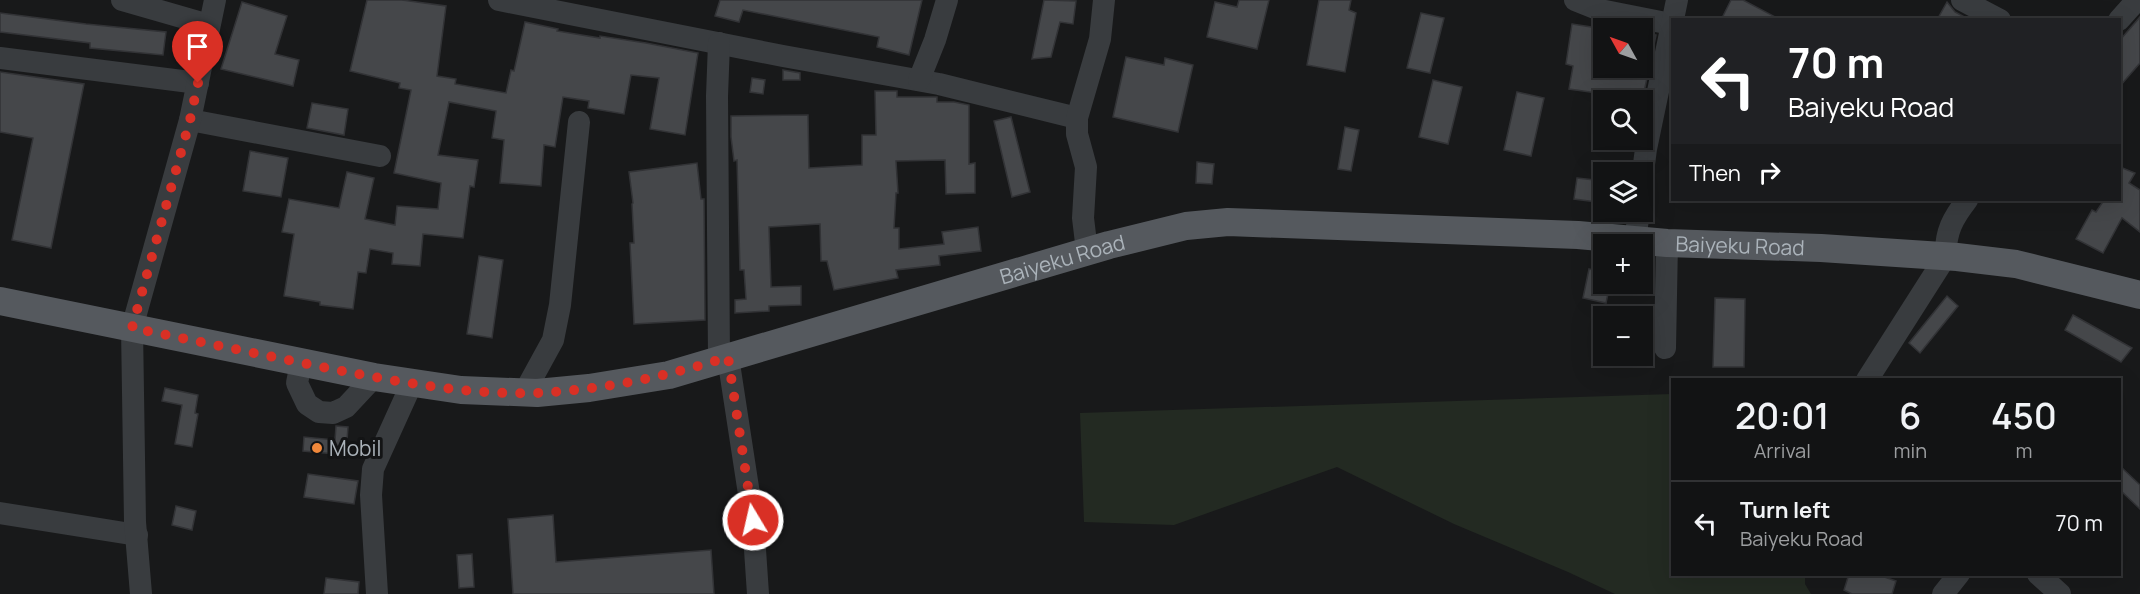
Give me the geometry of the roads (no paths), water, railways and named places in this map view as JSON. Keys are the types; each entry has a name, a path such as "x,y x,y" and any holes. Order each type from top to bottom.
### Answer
{"main road":[{"name":"Baiyeku Road","path":"0,301 374,377 461,390 524,393 589,388 669,375 1087,251 1186,226 1228,222 1593,236"},
{"name":"Baiyeku Road","path":"1653,242 1821,248 1946,256 2016,264 2140,295"}],"street":[{"path":"122,0 209,25"},
{"path":"141,594 137,535 132,328 190,120 215,0"},
{"path":"500,0 919,80 1077,118"},
{"path":"919,80 935,40 947,0"},
{"path":"1087,251 1083,218 1086,167 1077,134 1077,118 1100,39 1104,0"},
{"path":"1575,0 1600,10 1671,24 1644,162"},
{"path":"1672,18 1677,0"},
{"path":"1962,0 1996,18"},
{"path":"2121,18 2137,0"},
{"path":"719,43 717,130 724,358 753,520 758,594"},
{"path":"0,58 198,83"},
{"path":"190,120 380,156"},
{"path":"524,393 553,340 560,305 579,122"},
{"path":"1868,378 1946,256 1948,234 1954,216 1966,201"},
{"path":"1665,348 1667,243"},
{"path":"301,363 297,383 307,404 319,412 333,413 346,407 374,377"},
{"path":"377,594 371,495 373,470 412,383"},
{"path":"0,513 137,535"},
{"path":"1943,594 1957,576"},
{"path":"2040,576 2060,594"}],"place":[{"name":"Mobil","path":"317,448"}]}
